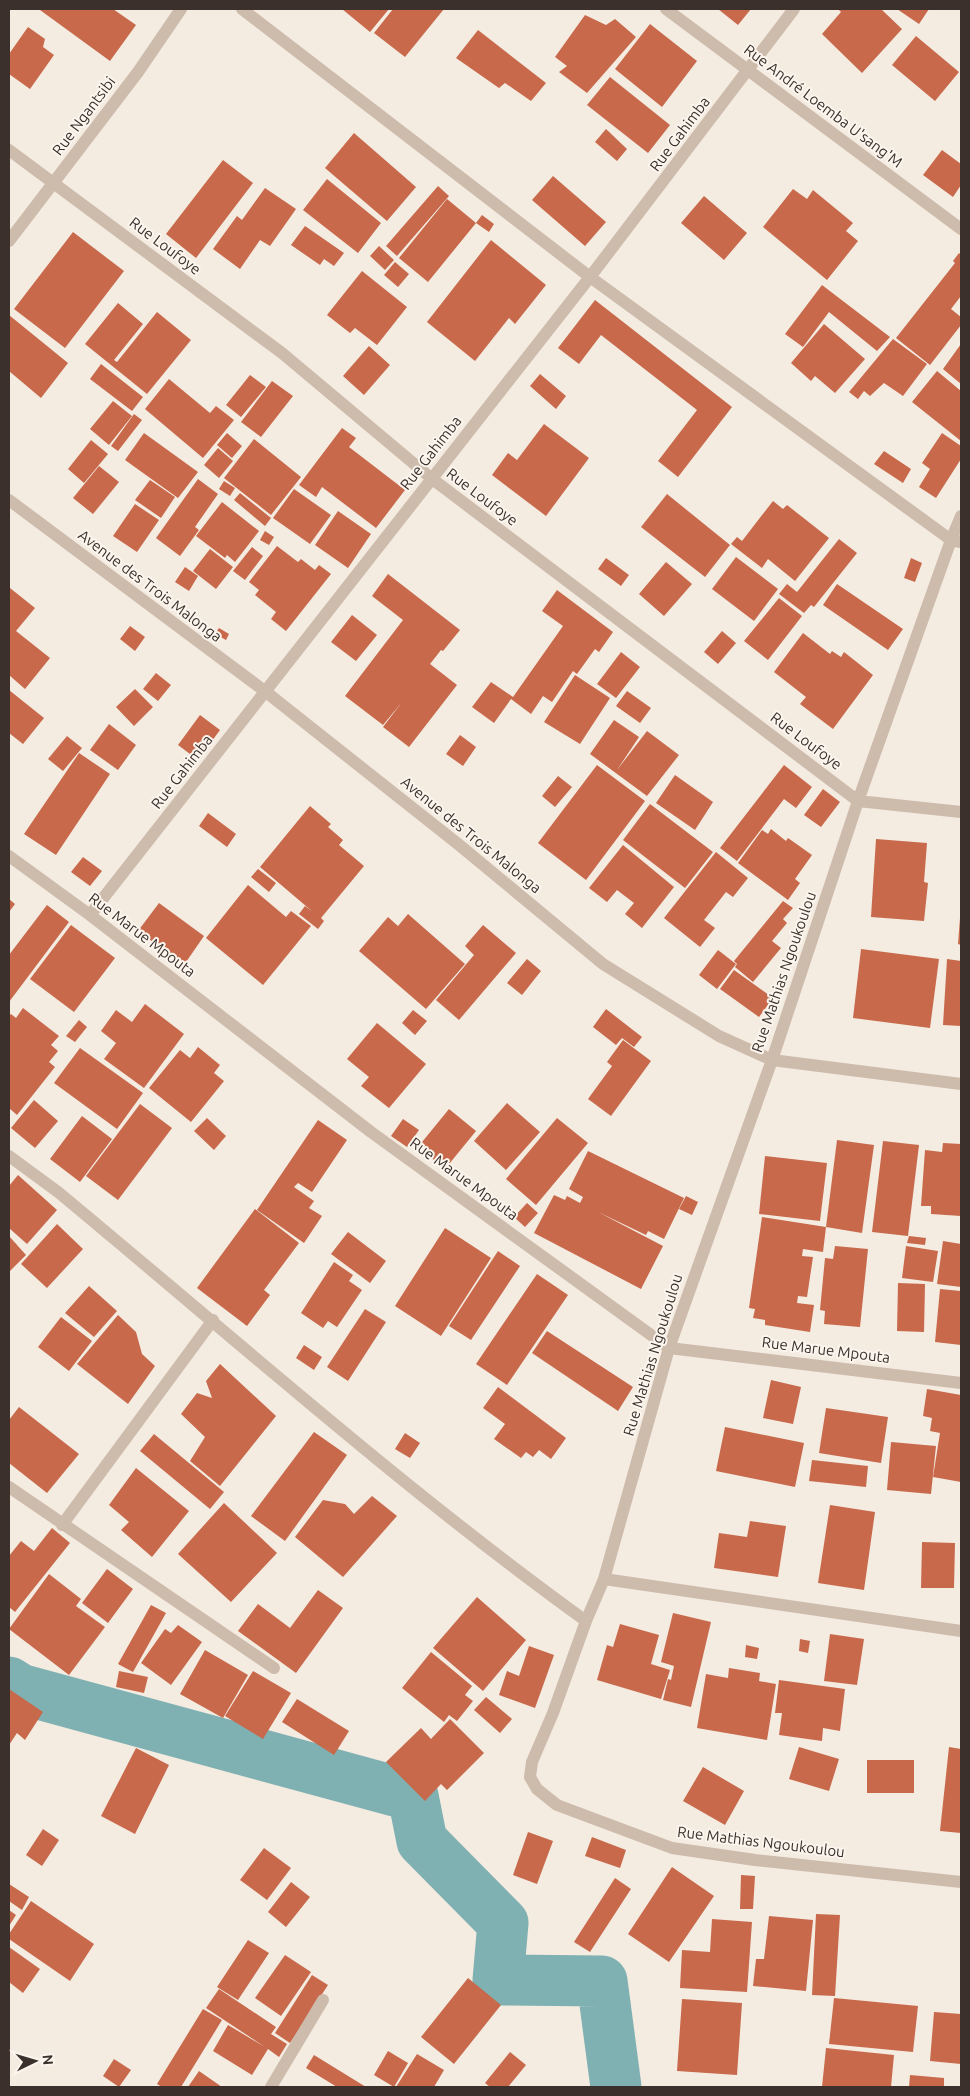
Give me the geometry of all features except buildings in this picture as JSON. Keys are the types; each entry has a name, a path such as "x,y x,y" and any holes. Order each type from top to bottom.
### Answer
{"street":[{"name":"Rue Ngantsibi","path":"9,241 138,72 181,9"},
{"path":"242,9 590,278 956,541"},
{"name":"Rue André Loemba U'sang'M","path":"666,9 961,229"},
{"name":"Rue Gahimba","path":"90,915 266,692 431,478 590,278 794,9"},
{"name":"Rue Loufoye","path":"9,150 282,353 431,478 858,801"},
{"name":"Avenue des Trois Malonga","path":"9,500 266,692 458,844 603,964 719,1036 772,1060 961,1084"},
{"name":"Rue Mathias Ngoukoulou","path":"961,516 956,541 858,801 772,1060 670,1348 604,1579 586,1621 553,1713 532,1762 530,1777 537,1789 557,1804 672,1848 755,1860 961,1882"},
{"path":"858,801 961,812"},
{"name":"Rue Marue Mpouta","path":"9,856 90,915 371,1132 670,1348 961,1383"},
{"path":"9,1156 58,1192 213,1320 401,1480 586,1621"},
{"path":"62,1525 213,1320"},
{"path":"9,1487 274,1668"},
{"path":"604,1579 961,1632"},
{"path":"271,2087 323,2000"}],"waterway":[{"path":"9,1682 20,1689 413,1796 422,1841 503,1923 498,1980 602,1981 616,2087"}]}
